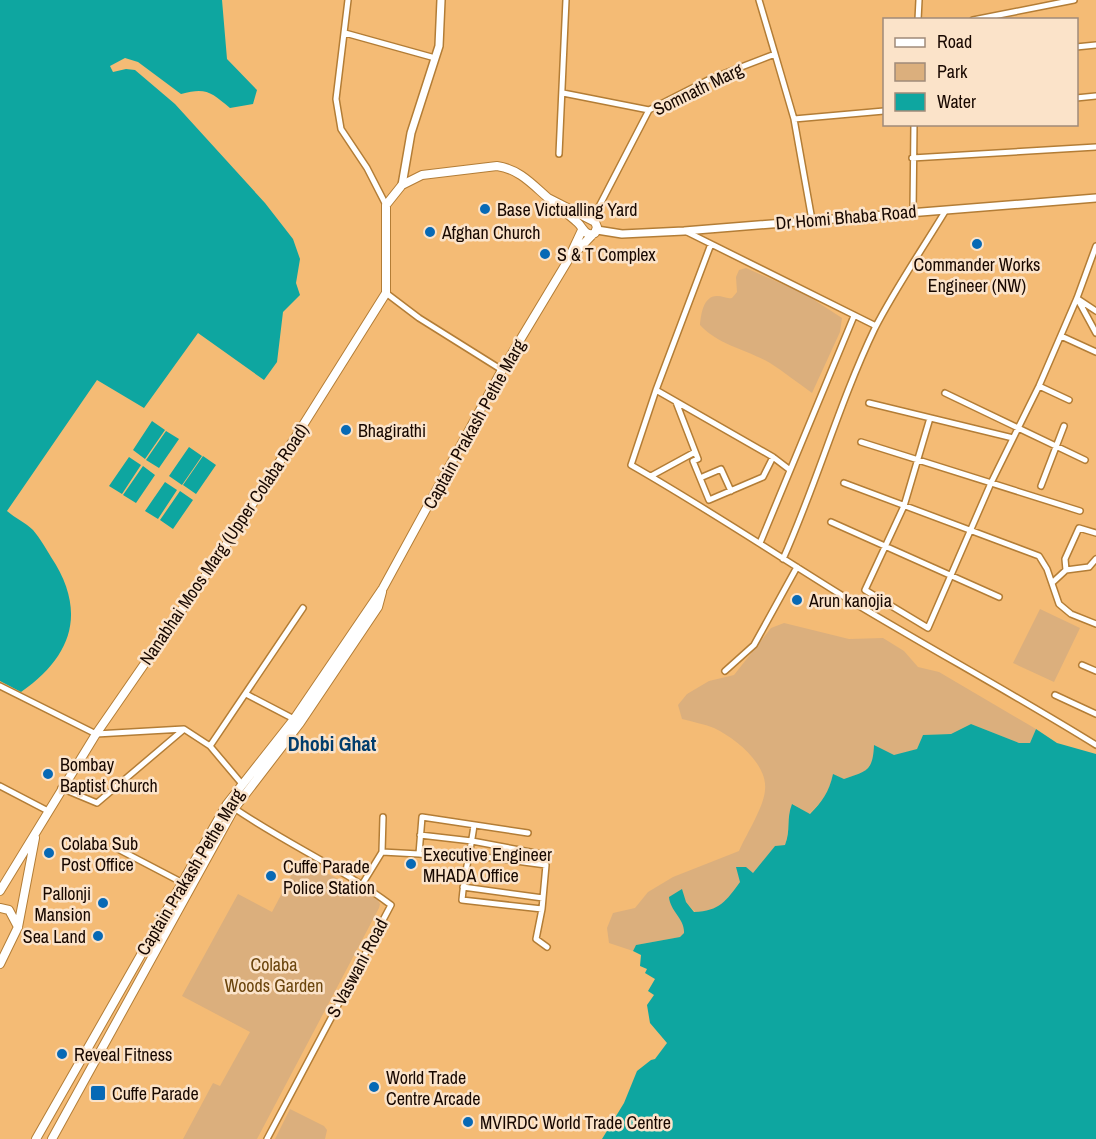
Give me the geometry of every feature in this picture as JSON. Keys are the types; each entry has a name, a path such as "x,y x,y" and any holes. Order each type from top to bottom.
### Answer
{"main road":[{"path":"386,293 386,205 402,185 422,175 497,166 509,168 522,175 587,234 595,232 597,224 548,198"},
{"path":"582,229 584,222 591,220"},
{"name":"Captain Prakash Pethe Marg","path":"52,1139 115,1026 242,784 294,719 383,588 502,370 567,262 582,229"},
{"name":"Captain Prakash Pethe Marg","path":"567,262 595,232"},
{"name":"Nanabhai Moos Marg (Upper Colaba Road)","path":"0,891 36,834 61,788 219,556 386,293"},
{"name":"Captain Prakash Pethe Marg","path":"36,1139 183,883 231,806 313,704 378,608 383,588"},
{"path":"0,964 18,927 36,834"},
{"path":"0,908 9,910 18,927"},
{"path":"100,1027 115,1026"}],"street":[{"path":"348,0 336,99 341,129 367,168 386,205"},
{"path":"402,185 411,133 439,46 441,0"},
{"path":"560,154 566,0"},
{"path":"759,0 794,119 812,220"},
{"path":"918,18 919,0"},
{"path":"983,18 1074,0"},
{"path":"345,33 435,58"},
{"path":"1078,47 1096,45"},
{"name":"Somnath Marg","path":"591,220 649,110 710,79 775,54"},
{"path":"563,93 649,110"},
{"path":"1078,98 1096,96"},
{"path":"794,119 883,111"},
{"path":"913,212 914,126"},
{"path":"912,158 1096,147"},
{"name":"Dr Homi Bhaba Road","path":"595,232 621,234 684,231 1096,198"},
{"path":"783,559 804,511 855,374 876,327 946,210"},
{"path":"684,231 876,327"},
{"path":"711,244 656,390 631,465 783,559 1096,745"},
{"path":"930,418 904,507 865,590 928,628 991,483 1061,336 1096,246"},
{"path":"386,293 419,318 502,370"},
{"path":"1077,298 1096,311"},
{"path":"1077,298 1096,333"},
{"path":"760,543 854,316"},
{"path":"1061,336 1096,352"},
{"path":"1039,386 1069,400"},
{"path":"656,390 773,457 790,470"},
{"path":"945,393 1085,460"},
{"path":"676,402 698,459 693,460 709,500 763,477 773,457"},
{"path":"869,403 1013,438"},
{"path":"1041,486 1064,426"},
{"path":"861,442 1080,511"},
{"path":"651,476 695,452"},
{"path":"700,478 721,469 731,491"},
{"path":"844,483 1039,556 1047,569 1059,604 1071,614 1096,624"},
{"path":"831,522 999,597"},
{"path":"1066,570 1065,559 1079,528 1096,533"},
{"path":"1052,583 1066,570 1089,567 1096,559"},
{"path":"725,671 754,645 797,567"},
{"path":"210,746 303,608"},
{"path":"1082,665 1096,671"},
{"path":"0,686 96,734 184,729 210,746 242,784"},
{"path":"246,694 294,719"},
{"path":"1055,695 1096,713"},
{"path":"61,788 97,803 184,729"},
{"path":"0,786 48,811"},
{"name":"S Vaswani Road","path":"231,806 265,830 363,884 392,905 267,1139"},
{"path":"363,884 382,852 383,817"},
{"path":"418,854 422,817 528,832"},
{"path":"474,825 462,900 542,909"},
{"path":"420,835 541,854"},
{"path":"116,848 183,883"},
{"path":"382,852 463,859 469,855 546,865 542,909 536,939 547,947"},
{"path":"463,887 543,898"}],"green space":[{"path":"746,268 805,294 842,318 840,332 812,393 770,363 715,338 700,325 702,311 709,299 717,296 732,298 737,292 736,277 739,270"},
{"path":"1040,609 1080,628 1054,682 1013,663"},
{"path":"784,623 849,639 883,638 904,651 918,667 939,672 1036,729 1030,743 1019,743 971,724 951,734 923,735 917,749 873,762 864,772 844,779 833,775 824,796 809,814 793,804 789,815 785,845 775,846 753,873 740,882 725,902 711,911 695,912 686,902 684,933 680,937 636,945 633,951 609,943 607,928 613,913 635,908 648,892 673,877 739,851 764,797 765,780 756,762 740,745 714,728 682,719 678,705 687,694 709,681 734,675 771,628"},
{"name":"Colaba Woods Garden","path":"300,859 378,900 379,908 257,1139 183,1139 213,1083 220,1086 250,1032 182,996 238,894 272,912"},
{"path":"290,1109 324,1126 327,1130 325,1139 275,1139"}],"water":[{"path":"0,0 222,0 227,59 257,90 253,104 230,108 208,92 197,91 181,94 138,62 125,58 110,66 113,72 126,69 135,70 175,104 265,203 293,239 300,259 296,283 300,295 283,312 277,362 264,380 198,333 144,408 97,380 7,511 33,530 43,544 62,577 69,596 71,614 69,631 63,648 39,678 21,692 0,681"},
{"path":"152,421 165,430 145,459 133,450"},
{"path":"166,431 179,439 159,468 146,460"},
{"path":"189,447 202,456 182,485 169,476"},
{"path":"203,456 216,465 196,494 183,485"},
{"path":"129,457 141,465 122,494 109,486"},
{"path":"143,466 155,475 136,503 123,495"},
{"path":"165,482 177,490 158,519 145,511"},
{"path":"180,491 193,500 173,529 160,520"},
{"path":"971,724 1019,743 1030,743 1036,729 1057,743 1096,754 1096,1139 602,1139 624,1103 637,1071 655,1059 667,1043 650,1023 647,1005 654,995 648,991 655,979 645,973 647,969 640,966 641,955 633,951 636,945 680,937 684,933 682,923 669,897 682,889 686,902 694,912 710,910 722,904 740,882 736,867 746,867 753,873 775,846 785,845 792,804 810,814 824,796 833,774 844,779 863,772 870,765 874,745 894,755 917,749 923,735 951,734"}],"place":[{"name":"Base Victualling Yard","path":"485,209"},
{"name":"Afghan Church","path":"430,232"},
{"name":"Commander Works Engineer (NW)","path":"977,244"},
{"name":"S & T Complex","path":"545,254"},
{"name":"Bhagirathi","path":"346,430"},
{"name":"Arun kanojia","path":"797,600"},
{"name":"Bombay Baptist Church","path":"48,774"},
{"name":"Colaba Sub Post Office","path":"49,853"},
{"name":"Executive Engineer MHADA Office","path":"411,864"},
{"name":"Cuffe Parade Police Station","path":"271,876"},
{"name":"Pallonji Mansion","path":"103,903"},
{"name":"Sea Land","path":"98,936"},
{"name":"Reveal Fitness","path":"62,1054"},
{"name":"World Trade Centre Arcade","path":"374,1087"},
{"name":"Cuffe Parade","path":"98,1093"},
{"name":"MVIRDC World Trade Centre","path":"468,1122"}],"district":[{"name":"Dhobi Ghat","path":"332,743"}]}
